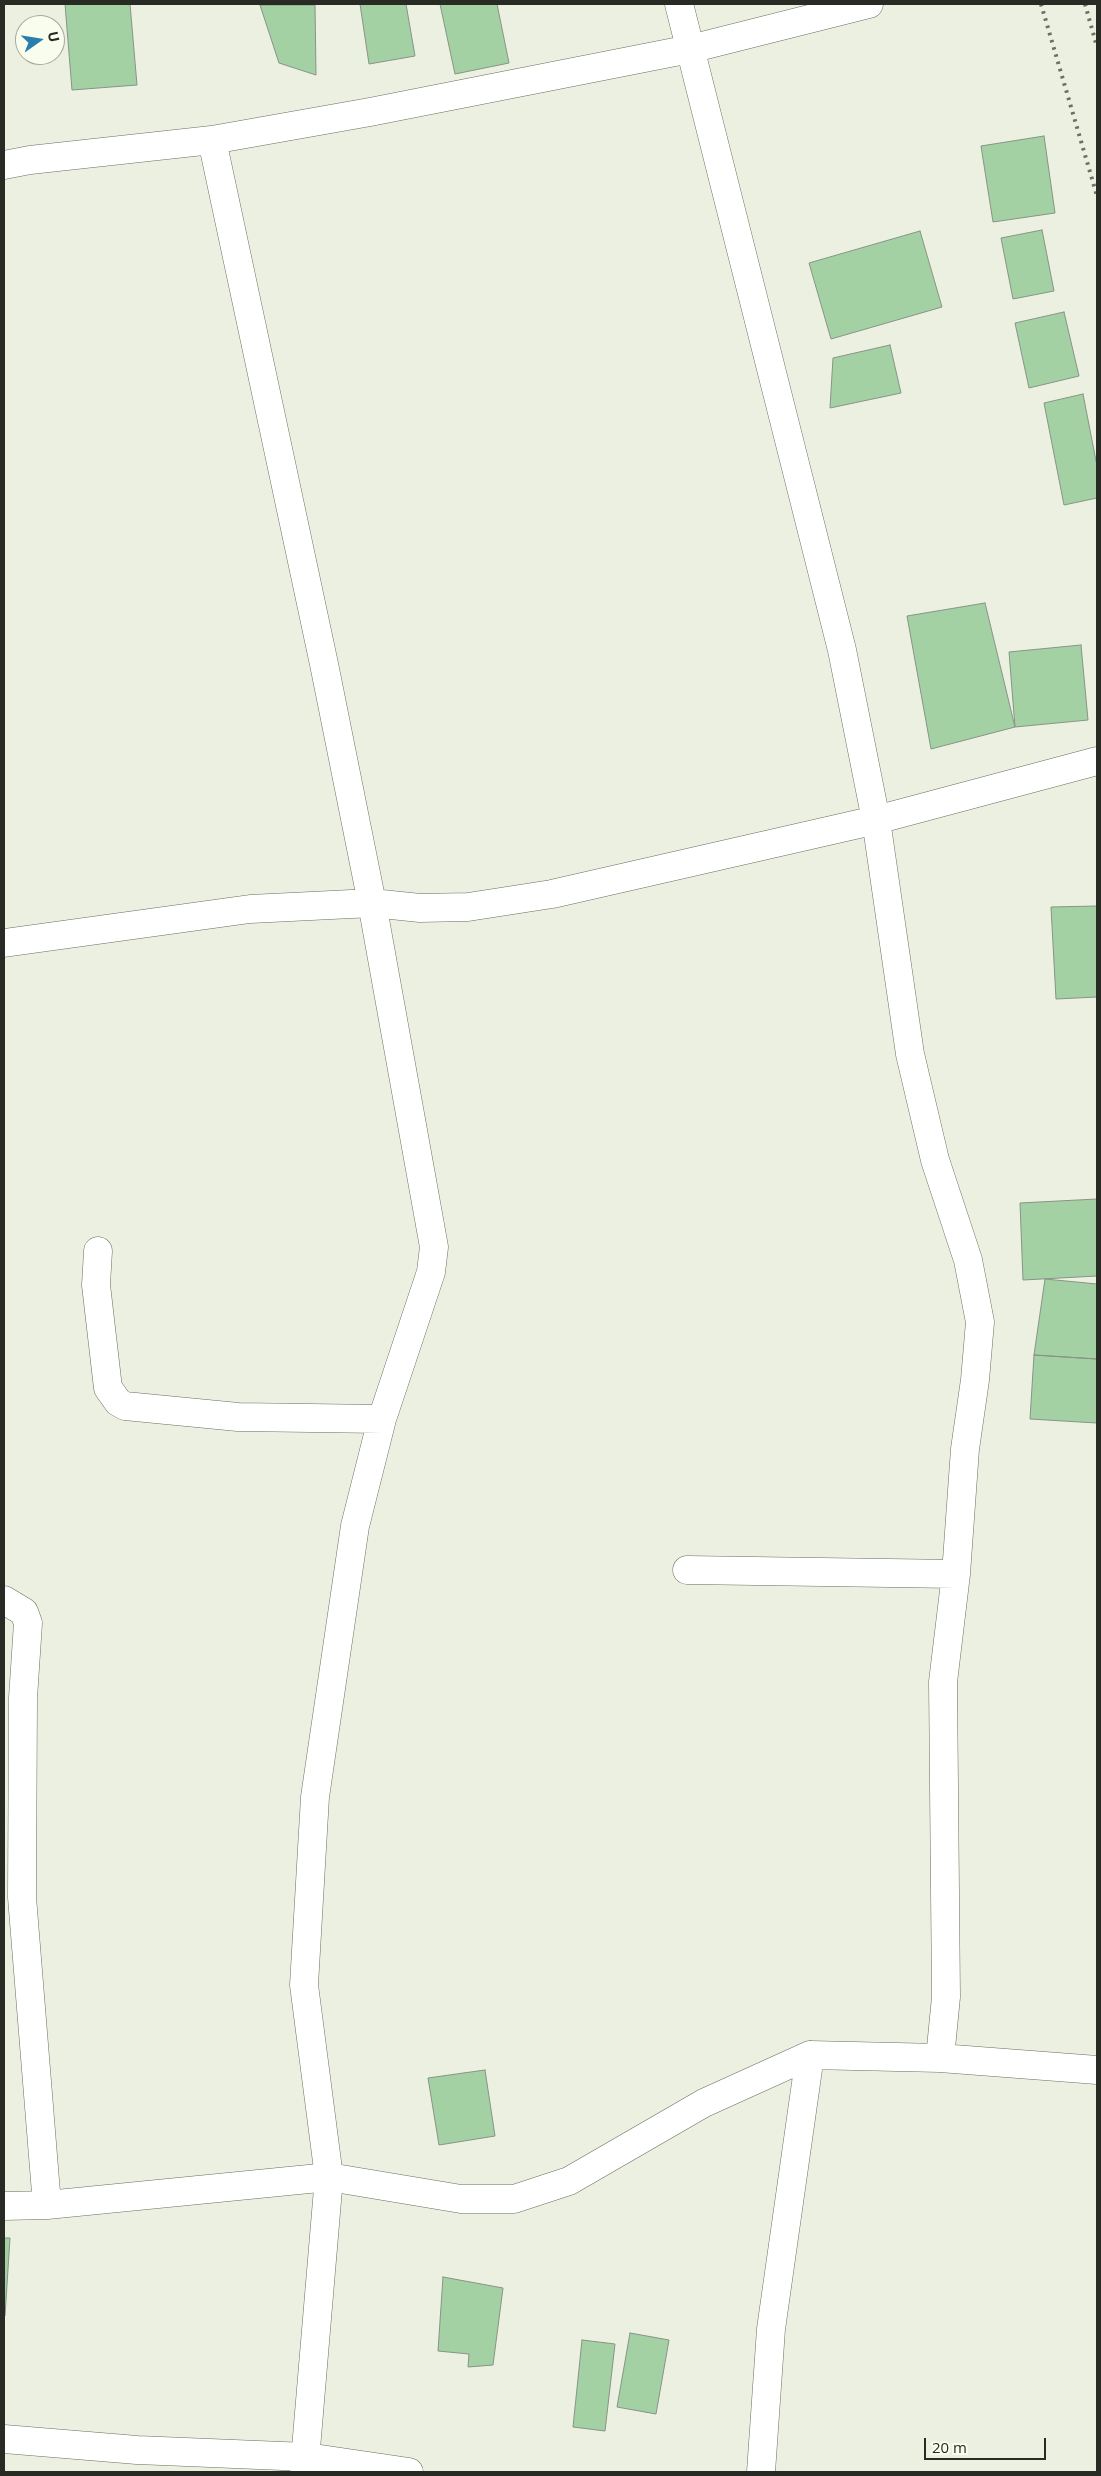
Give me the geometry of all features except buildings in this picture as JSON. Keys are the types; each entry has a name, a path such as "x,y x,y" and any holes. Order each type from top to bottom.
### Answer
{"street":[{"path":"679,4 842,650 876,820 910,1054 935,1160 968,1260 980,1322 975,1380 965,1449 956,1574 943,1682 946,1997 940,2058"},
{"path":"4,165 30,160 212,140 370,112 690,49 869,4"},
{"path":"212,140 322,654 372,903 434,1247 431,1272 382,1420 356,1526 315,1797 304,1985 329,2177 306,2464"},
{"path":"4,943 250,909 372,903 420,908 468,907 552,894 876,820 1097,761"},
{"path":"98,1251 96,1285 108,1388 118,1402 124,1406 238,1417 382,1420"},
{"path":"687,1570 956,1574"},
{"path":"4,1600 24,1612 28,1623 24,1698 22,1897 47,2205"},
{"path":"761,2472 771,2329 810,2055"},
{"path":"4,2206 47,2205 329,2177 461,2199 514,2199 569,2181 704,2103 810,2055 940,2058 1097,2070"},
{"path":"4,2440 409,2472"}],"railway":[{"path":"1041,4 1097,196"},
{"path":"1085,4 1097,47"}]}
